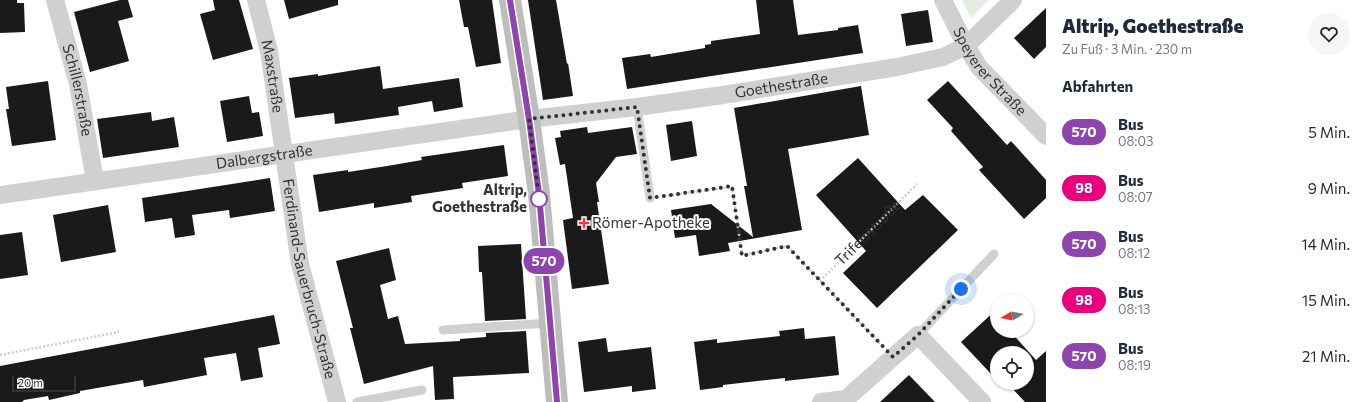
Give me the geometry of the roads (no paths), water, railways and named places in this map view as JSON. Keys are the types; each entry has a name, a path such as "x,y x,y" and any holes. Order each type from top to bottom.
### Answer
{"street":[{"name":"Schillerstraße","path":"55,0 78,84 96,181"},
{"name":"Maxstraße","path":"256,0 269,51 284,154"},
{"path":"510,0 539,194 557,402"},
{"name":"Speyerer Straße","path":"943,0 966,46 979,67 1046,136"},
{"name":"Goethestraße","path":"529,119 637,107 723,95 897,67 943,58 966,46 1013,0"},
{"name":"Dalbergstraße","path":"0,195 529,119"},
{"name":"Ferdinand-Sauerbruch-Straße","path":"284,154 300,264 337,402"},
{"path":"821,402 846,399 918,335 982,402"}],"lane":[{"path":"637,107 650,198"},
{"path":"918,335 994,254"},
{"path":"443,330 550,323"},
{"path":"357,402 422,390"}],"place":[{"name":"Altrip, Goethestraße","path":"539,199"},
{"name":"Römer-Apotheke","path":"584,223"}]}
